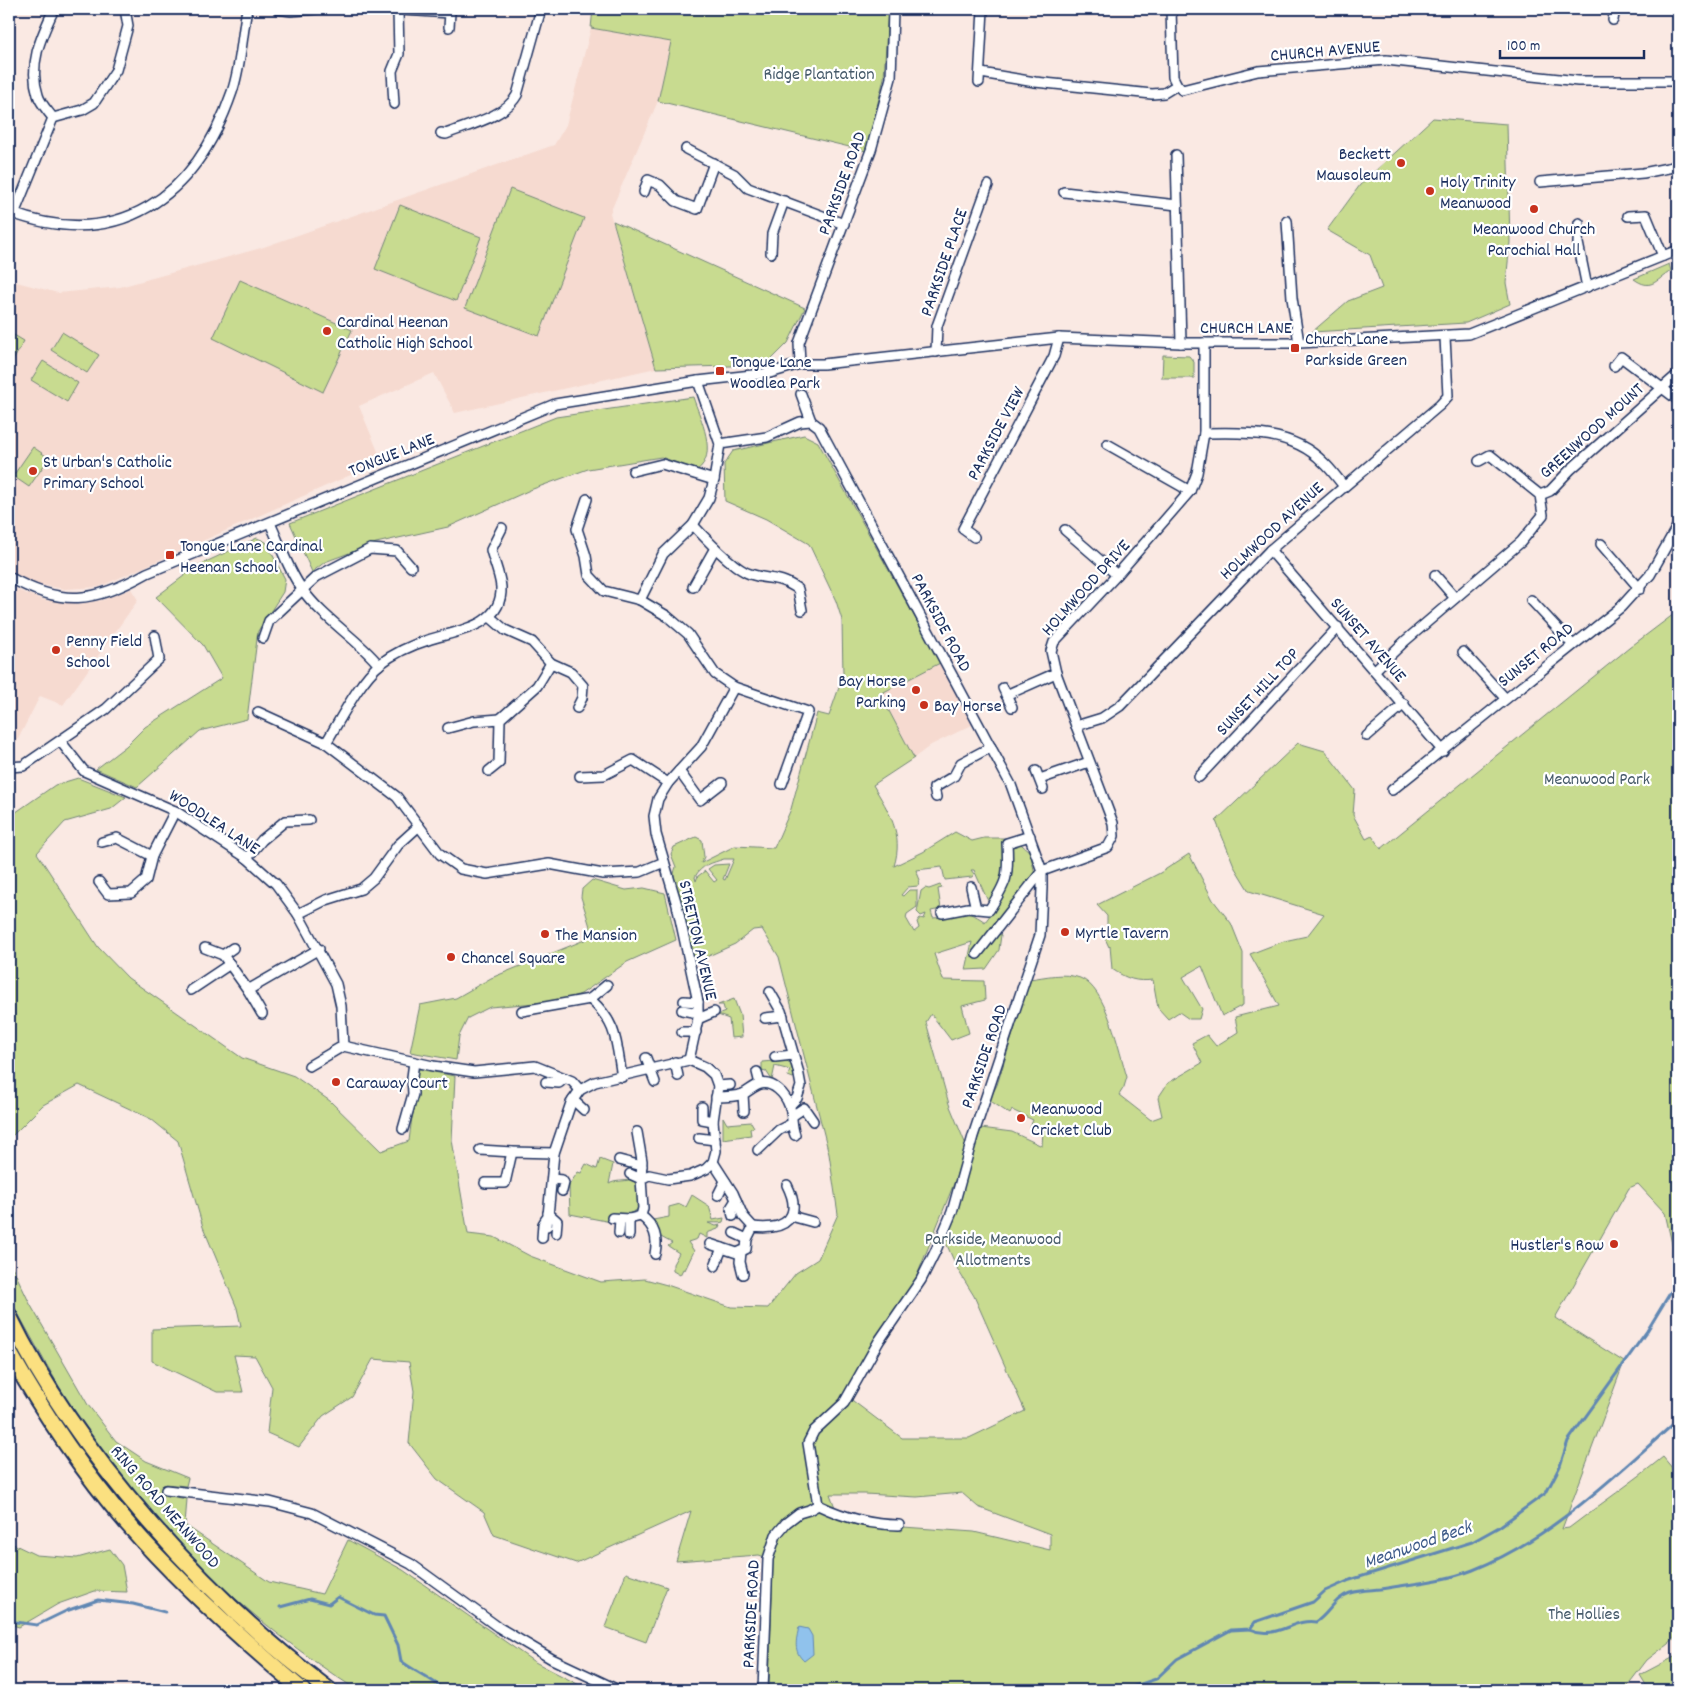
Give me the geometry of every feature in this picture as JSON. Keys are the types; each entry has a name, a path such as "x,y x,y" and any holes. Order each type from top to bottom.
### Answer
{"highway":[{"name":"RING ROAD MEANWOOD","path":"9,1316 51,1391 99,1459 142,1512 189,1564 247,1620 330,1690"},
{"name":"RING ROAD MEANWOOD","path":"9,1352 44,1412 83,1467 126,1522 228,1627 302,1690"}],"street":[{"path":"53,118 38,97 34,69 38,43 54,9"},
{"path":"53,118 82,110 94,103 116,70 128,26 125,9"},
{"path":"53,118 11,213 54,225 116,222 143,211 170,193 196,164 218,126 233,90 247,9"},
{"path":"277,9 291,11 315,9"},
{"path":"387,9 450,13 449,27"},
{"path":"440,133 446,134 504,110 513,103 517,95 541,9"},
{"name":"PARKSIDE ROAD","path":"800,364 799,343 872,150 891,78 893,9"},
{"name":"CHURCH AVENUE","path":"983,9 980,78 1152,94 1164,93 1177,85 1182,90 1258,71 1386,60 1578,81 1678,81"},
{"path":"1171,9 1173,77 1177,85"},
{"path":"1613,20 1615,9"},
{"path":"394,104 392,71 399,54 398,10"},
{"path":"686,150 734,174 748,188 844,224"},
{"path":"1176,155 1181,343"},
{"path":"644,192 648,180 660,184 676,202 697,209 714,163"},
{"path":"1540,182 1651,172 1678,166"},
{"name":"PARKSIDE PLACE","path":"936,352 937,326 988,185"},
{"path":"1064,192 1177,205"},
{"path":"771,253 772,234 784,202"},
{"path":"1628,216 1646,215 1663,256"},
{"path":"1287,221 1292,298 1300,343"},
{"path":"1579,223 1578,243 1587,287"},
{"name":"CHURCH LANE","path":"800,364 823,364 1059,338 1181,343 1300,343 1445,337 1469,334 1678,250"},
{"name":"HOLMWOOD AVENUE","path":"1076,726 1102,718 1120,706 1270,550 1440,405 1448,396 1445,337"},
{"name":"PARKSIDE VIEW","path":"974,537 963,529 1054,356 1059,338"},
{"name":"HOLMWOOD DRIVE","path":"1042,871 1108,847 1114,836 1113,823 1056,673 1051,651 1054,642 1117,575 1190,491 1197,473 1204,433 1204,343"},
{"path":"1614,366 1621,357 1678,400"},
{"name":"TONGUE LANE","path":"9,577 32,590 51,596 96,597 147,573 555,404 698,381 770,373 800,364"},
{"name":"GREENWOOD MOUNT","path":"1375,670 1455,598 1522,542 1543,515 1540,495 1550,491 1570,470 1678,374"},
{"path":"640,600 663,554 693,525 710,498 720,444 698,381"},
{"name":"PARKSIDE ROAD","path":"763,1690 768,1559 776,1535 799,1512 810,1510 818,1505 808,1443 814,1431 844,1403 880,1341 921,1280 952,1212 973,1136 1040,935 1042,871 1011,785 824,437 815,423 811,421 800,394"},
{"path":"720,444 767,437 800,422 811,421"},
{"path":"1204,433 1256,432 1277,436 1302,446 1322,461 1343,486"},
{"path":"1107,444 1190,491"},
{"path":"1479,461 1490,455 1540,495"},
{"path":"633,471 662,464 714,480"},
{"path":"587,499 577,529 586,556 588,576 604,591 640,600 667,616 688,634 710,667 734,687 808,712 782,784"},
{"path":"270,523 302,589 334,626 364,647 380,665"},
{"path":"693,525 715,548 749,574 784,580 798,589 802,610"},
{"name":"SUNSET ROAD","path":"1392,790 1572,644 1621,607 1640,589 1662,556 1678,525"},
{"path":"326,742 356,694 380,665 426,640 471,628 490,617 498,605 501,587 491,550 502,528"},
{"path":"1065,530 1117,575"},
{"path":"1601,544 1640,589"},
{"path":"693,586 715,548"},
{"path":"263,638 269,621 316,577 370,549 398,551 411,566"},
{"name":"SUNSET AVENUE","path":"1270,550 1442,750"},
{"path":"1435,575 1455,598"},
{"path":"1531,600 1572,644"},
{"path":"490,617 505,630 532,642 551,663 570,672 583,686 582,698 577,708"},
{"name":"SUNSET HILL TOP","path":"1199,777 1338,627"},
{"path":"9,767 23,766 62,742 106,710 159,659 155,636"},
{"path":"1462,652 1505,698"},
{"path":"448,728 474,720 500,719 537,686 551,663"},
{"path":"1012,707 1004,691 1056,673"},
{"name":"STRETTON AVENUE","path":"689,1060 696,1032 698,1002 677,905 664,862 654,816 658,799 668,783 701,747 734,687"},
{"path":"1367,736 1404,704"},
{"path":"258,712 326,742 397,798 440,854 461,869 487,874 549,864 612,874 640,872 664,862"},
{"path":"489,771 499,763 500,719"},
{"name":"WOODLEA LANE","path":"62,742 84,771 176,811 247,858 276,884 298,914 319,949 336,984 341,1006 343,1046"},
{"path":"936,797 934,788 954,776 961,763 991,747"},
{"path":"580,776 604,775 633,760 668,783"},
{"path":"1044,789 1038,775 1089,762"},
{"path":"679,771 700,800 722,783"},
{"path":"99,882 108,894 131,893 146,880 152,856 176,811"},
{"path":"247,858 262,840 285,821 308,820"},
{"path":"298,914 326,900 361,889 374,878 398,845 419,826"},
{"path":"942,914 968,908 989,910 1004,887 1009,871 1006,843 1030,836"},
{"path":"102,842 117,838 152,856"},
{"path":"977,954 1042,871"},
{"path":"971,887 976,909"},
{"path":"205,948 223,955 248,990 262,1014"},
{"path":"223,955 233,948"},
{"path":"248,990 319,949"},
{"path":"191,990 230,964"},
{"path":"522,1011 590,1000 607,985"},
{"path":"770,992 783,1016 801,1086 797,1098 790,1105"},
{"path":"590,1000 605,1012 614,1028 622,1077"},
{"path":"698,1002 683,1005 698,1016 714,1012"},
{"path":"765,1018 783,1016"},
{"path":"682,1032 696,1032"},
{"path":"309,1066 343,1046 433,1066 474,1072 535,1066 565,1078 580,1090"},
{"path":"775,1057 793,1055"},
{"path":"646,1058 655,1082"},
{"path":"542,1238 543,1224 548,1219 554,1153 573,1100 580,1090 595,1082 622,1077 675,1062 689,1060 705,1067 714,1075 718,1086 713,1121 716,1151 713,1162 686,1182 650,1175 641,1178 630,1174"},
{"path":"403,1129 413,1094 412,1077 414,1062"},
{"path":"675,1062 678,1076"},
{"path":"757,1072 760,1084"},
{"path":"546,1082 559,1083 565,1078"},
{"path":"716,1097 730,1097 743,1094 760,1084 771,1084 780,1091 790,1105 795,1135"},
{"path":"718,1086 730,1085"},
{"path":"743,1094 744,1111"},
{"path":"573,1100 584,1110"},
{"path":"702,1107 702,1119 713,1121"},
{"path":"758,1150 774,1142 791,1120 804,1108 813,1121"},
{"path":"637,1132 642,1166 643,1208 641,1216"},
{"path":"699,1138 715,1140"},
{"path":"480,1150 554,1153"},
{"path":"485,1183 505,1183 512,1152"},
{"path":"619,1160 642,1166"},
{"path":"713,1162 736,1200 743,1216 754,1227 782,1226 790,1218 793,1197 787,1185"},
{"path":"552,1179 562,1180 564,1183 562,1191"},
{"path":"718,1195 725,1181"},
{"path":"733,1216 731,1208 736,1200"},
{"path":"620,1218 641,1216 649,1222 656,1239 655,1254"},
{"path":"619,1233 620,1218"},
{"path":"620,1218 629,1235"},
{"path":"790,1218 813,1222"},
{"path":"790,1218 804,1226"},
{"path":"548,1219 557,1221 556,1233"},
{"path":"743,1274 740,1262 747,1249 747,1239 754,1227"},
{"path":"734,1233 747,1239"},
{"path":"656,1239 665,1244"},
{"path":"710,1244 738,1253 747,1249"},
{"path":"715,1266 722,1248"},
{"path":"166,1490 270,1502 312,1513 411,1564 498,1626 552,1659 618,1690"},
{"path":"818,1505 837,1514 886,1525 899,1525"}],"shaded area":[{"name":"Cardinal Heenan Catholic High School","path":"591,28 671,42 658,101 610,213 656,368 455,413 434,373 359,406 382,461 99,587 65,589 34,584 9,571 9,280 58,293 120,287 261,248 554,145 566,125"},
{"name":"Penny Field School","path":"9,587 43,600 79,604 103,600 131,589 138,600 63,705 40,696 13,749 9,748"},
{"name":"Bay Horse","path":"940,663 972,725 931,745 914,758 880,694"}],"green space":[{"name":"Ridge Plantation","path":"593,9 888,9 884,78 866,151 658,101 671,42 591,28"},
{"path":"1433,118 1507,124 1510,242 1506,283 1510,304 1466,323 1312,332 1348,301 1382,288 1370,255 1327,230 1360,185"},
{"path":"510,189 584,218 539,336 465,308"},
{"path":"400,205 481,237 456,301 375,269"},
{"path":"613,221 805,308 788,343 766,365 656,368"},
{"path":"1669,264 1671,271 1653,283 1640,283 1634,279"},
{"path":"240,280 352,330 323,392 213,338"},
{"path":"9,332 24,341 9,368"},
{"path":"62,332 99,355 87,373 51,350"},
{"path":"1163,355 1189,356 1194,362 1194,378 1162,378"},
{"path":"43,361 78,383 67,402 31,380"},
{"path":"693,397 703,425 707,446 707,455 697,470 661,457 588,469 530,490 448,527 376,543 325,562 312,572 290,523 556,417"},
{"path":"804,435 818,442 940,663 880,694 914,758 873,785 889,814 896,833 897,854 894,866 923,852 955,832 972,841 984,838 1014,838 1030,852 1035,874 993,928 1001,935 999,950 986,969 966,970 972,942 934,954 943,980 984,981 985,1000 962,1006 969,1033 951,1040 931,1014 926,1022 949,1104 966,1145 955,1181 916,1278 845,1391 853,1401 902,1438 969,1438 1025,1411 974,1296 958,1270 946,1243 981,1128 1012,1132 1042,1146 1043,1131 1030,1127 1033,1120 1012,1110 1010,1114 989,1100 997,1085 1030,979 1068,975 1080,978 1089,984 1098,994 1105,1007 1127,1077 1119,1095 1151,1120 1162,1116 1158,1098 1168,1083 1202,1063 1192,1043 1207,1035 1216,1046 1238,1032 1235,1017 1279,1006 1250,954 1284,941 1307,936 1324,914 1249,891 1235,868 1216,821 1298,743 1325,751 1355,790 1353,815 1366,839 1372,836 1381,849 1629,648 1678,611 1678,1260 1675,1257 1665,1213 1638,1184 1629,1188 1555,1318 1624,1362 1562,1529 1569,1528 1663,1457 1678,1475 1678,1636 1647,1660 1624,1690 769,1690 773,1560 759,1555 676,1561 691,1511 576,1563 494,1535 484,1512 437,1479 409,1443 414,1391 409,1362 373,1359 352,1397 323,1416 299,1447 267,1433 272,1387 255,1356 234,1355 243,1392 217,1392 152,1361 152,1329 241,1326 237,1308 203,1227 178,1141 151,1119 79,1085 43,1105 9,1139 9,817 55,785 78,778 126,797 111,809 65,822 37,853 98,947 128,978 242,1058 294,1076 330,1101 381,1151 409,1141 418,1069 455,1076 452,1140 468,1234 494,1237 530,1256 601,1282 645,1279 731,1307 768,1308 796,1273 818,1259 838,1214 829,1154 779,957 762,929 753,930 735,944 693,963 690,938 692,934 698,933 697,931 689,932 675,891 674,874 676,867 671,854 674,847 696,837 702,840 704,857 701,863 735,846 774,848 791,809 817,713 829,716 843,676 842,620 836,601 809,544 766,519 725,501 724,464 733,451","holes":["724,859 734,859 725,880 723,879 729,864 714,865 708,869 717,880 714,882 705,871 698,876 696,881 697,873 704,867","942,867 945,880 972,877 974,874 971,870 974,870 994,910 985,922 971,914 964,913 933,918 931,911 941,909 938,889 942,888 940,885 929,889 925,888 921,891 917,912 921,916 926,914 924,919 920,918 917,922 919,928 914,932 906,918 907,914 917,907 917,890 909,890 903,896 901,895 908,887 918,886 920,880 916,870","962,1493 978,1507 1050,1534 1050,1550 974,1532 903,1527 902,1531 839,1518 830,1494 917,1497"]},
{"path":"33,447 49,458 29,487 13,476"},
{"path":"257,538 266,542 285,579 283,592 258,631 247,719 200,731 137,787 96,769 126,746 145,727 222,678 203,645 156,597 197,566"},
{"path":"1189,854 1213,900 1231,923 1243,953 1243,1005 1222,1016 1202,966 1183,977 1202,1009 1199,1019 1189,1019 1179,1012 1168,1019 1158,1008 1153,980 1142,981 1132,979 1112,969 1110,946 1103,934 1107,929 1107,916 1097,905 1160,873"},
{"path":"592,880 626,890 644,888 665,893 676,940 627,962 581,994 558,1001 490,1007 468,1018 459,1036 456,1060 410,1052 420,1005 456,998 491,978 587,939 591,930 581,897 582,889"},
{"path":"734,999 740,1015 742,1037 731,1038 729,1019 718,1015 725,1012 723,1005 718,1005"},
{"path":"785,1060 790,1063 795,1076 793,1078 788,1076 790,1070 775,1066 772,1080 766,1071 762,1070 762,1062"},
{"path":"723,1117 727,1124 751,1122 754,1127 750,1129 751,1135 723,1139"},
{"path":"600,1159 613,1164 609,1184 633,1178 638,1183 640,1208 611,1222 570,1214 569,1185 578,1172 581,1173 586,1164 597,1169"},
{"path":"692,1195 709,1206 713,1220 724,1218 721,1223 708,1223 716,1226 720,1225 718,1229 707,1233 707,1238 699,1234 697,1239 688,1242 694,1251 685,1270 683,1269 680,1275 673,1271 673,1264 679,1253 668,1246 672,1243 659,1236 653,1220 669,1217 669,1207 680,1204 686,1207"},
{"path":"9,1260 30,1304 88,1405 116,1441 146,1461 188,1478 186,1486 166,1484 165,1495 187,1499 185,1525 269,1582 322,1594 348,1540 403,1570 533,1661 589,1690 357,1690 317,1663 278,1634 205,1571 139,1500 109,1462 81,1423 9,1297"},
{"path":"9,1542 36,1555 77,1558 110,1549 122,1565 127,1592 95,1591 58,1604 19,1627 9,1624"},
{"path":"626,1573 667,1587 646,1642 605,1627"},
{"path":"1678,1655 1678,1690 1649,1690 1640,1675"}],"water":[{"path":"799,1627 808,1629 812,1636 813,1654 804,1661 797,1650 796,1641"}],"waterway":[{"name":"Meanwood Beck","path":"1123,1690 1156,1679 1177,1659 1231,1630 1250,1629 1255,1622 1313,1602 1325,1591 1350,1580 1472,1542 1499,1527 1546,1493 1560,1466 1568,1441 1647,1331 1678,1280"},
{"path":"1250,1629 1268,1632 1299,1623 1316,1622 1344,1595 1439,1580 1473,1570 1502,1557 1530,1541 1582,1504 1678,1420"},
{"name":"Meanwood Beck","path":"280,1607 310,1599 329,1604 338,1597 374,1615 384,1616 398,1645 401,1661 444,1690"},
{"path":"9,1621 37,1625 66,1611 98,1600 133,1604 165,1612"}],"place":[{"name":"Beckett Mausoleum","path":"1401,163"},
{"name":"Holy Trinity Meanwood","path":"1430,191"},
{"name":"Meanwood Church Parochial Hall","path":"1534,209"},
{"name":"Cardinal Heenan Catholic High School","path":"327,331"},
{"name":"Church Lane Parkside Green","path":"1295,348"},
{"name":"Tongue Lane Woodlea Park","path":"720,371"},
{"name":"St Urban's Catholic Primary School","path":"33,471"},
{"name":"Tongue Lane Cardinal Heenan School","path":"170,555"},
{"name":"Penny Field School","path":"56,650"},
{"name":"Bay Horse Parking","path":"916,690"},
{"name":"Bay Horse","path":"924,705"},
{"name":"Myrtle Tavern","path":"1065,932"},
{"name":"The Mansion","path":"545,934"},
{"name":"Chancel Square","path":"451,957"},
{"name":"Caraway Court","path":"336,1082"},
{"name":"Meanwood Cricket Club","path":"1021,1118"},
{"name":"Hustler's Row","path":"1614,1244"}],"park label":[{"name":"Meanwood Park","path":"1597,778"},
{"name":"Parkside, Meanwood Allotments","path":"993,1248"},
{"name":"The Hollies","path":"1584,1613"}]}
